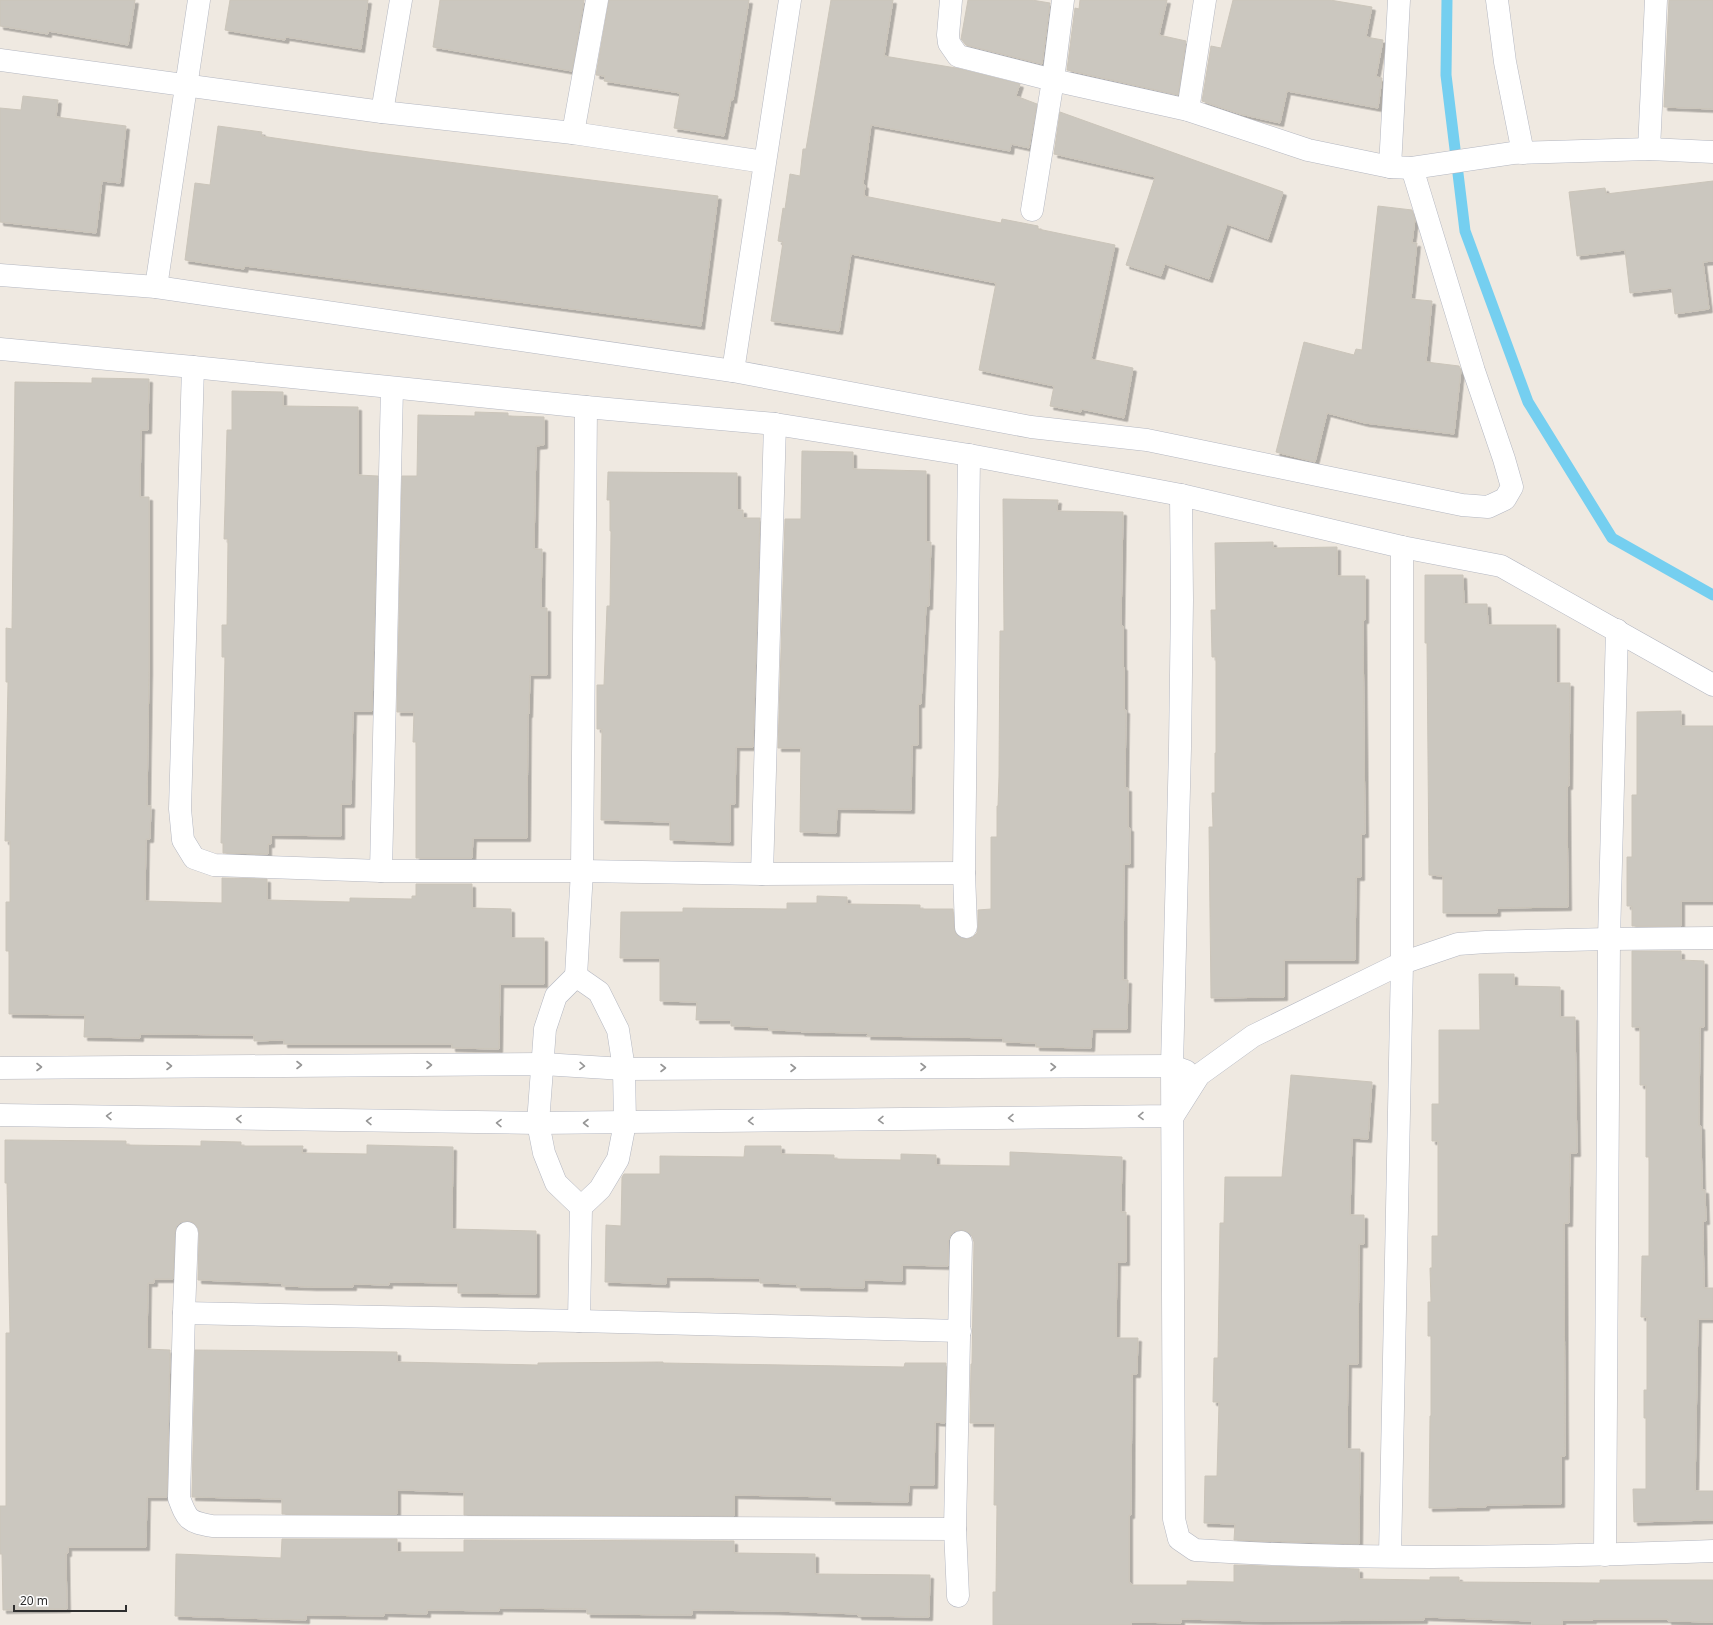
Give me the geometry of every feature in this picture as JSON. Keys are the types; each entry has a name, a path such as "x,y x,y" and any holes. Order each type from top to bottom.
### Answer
{"street":[{"path":"156,287 199,0"},
{"path":"382,112 401,0"},
{"path":"573,133 597,0"},
{"path":"733,371 790,0"},
{"path":"951,0 948,35 949,43 958,56 1053,80 1188,110 1308,150 1390,167 1418,167 1518,153 1649,149 1713,152"},
{"path":"1032,210 1053,80 1063,0"},
{"path":"1188,110 1205,0"},
{"path":"1390,167 1400,0"},
{"path":"1496,0 1518,153"},
{"path":"1649,149 1656,0"},
{"path":"0,60 382,112 573,133 764,162"},
{"path":"0,275 156,287 733,371 1031,427 1147,440 1462,505 1488,507 1505,499 1512,487 1474,371 1418,167"},
{"path":"0,349 586,407 774,424 969,455 1181,495 1402,547 1501,566 1713,685"},
{"path":"193,367 180,810 183,840 194,858 214,865 381,871 582,871 762,874 964,873"},
{"path":"381,871 392,388"},
{"path":"581,1206 556,1184 544,1153 538,1124 545,1029 556,996 576,976 582,871 586,407"},
{"path":"762,874 774,424"},
{"path":"966,927 964,873 969,455"},
{"path":"1181,495 1182,600 1180,748 1172,1066 1174,1519 1179,1539 1195,1550 1390,1556 1604,1555 1713,1551"},
{"path":"1390,1556 1402,963 1402,547"},
{"path":"1604,1555 1609,939 1617,630"},
{"path":"1173,1116 1199,1075 1253,1036 1402,963 1458,944 1609,939 1713,938"},
{"path":"576,976 599,992 618,1030 624,1068 625,1123 618,1159 600,1189 581,1206 579,1320"},
{"path":"0,1068 543,1064 624,1068 1172,1066 1199,1075"},
{"path":"0,1115 538,1124 1173,1116"},
{"path":"187,1233 179,1498 186,1516 198,1523 212,1526 955,1529"},
{"path":"958,1596 955,1529 961,1242"},
{"path":"184,1313 579,1320 960,1331"}],"building":[{"path":"0,0 135,0 128,45 48,31 48,34 0,26"},
{"path":"230,0 368,0 361,49 286,37 285,40 225,30"},
{"path":"440,0 584,0 572,71 433,47"},
{"path":"609,0 749,0 733,100 731,99 724,136 674,128 680,93 604,81 605,76 596,75"},
{"path":"831,0 893,0 884,56 956,68 1020,84 1016,96 1037,104 1029,148 1011,144 1010,151 871,125 863,184 865,185 864,196 1001,223 1002,219 1038,226 1038,229 1115,245 1091,359 1133,368 1124,418 1081,409 1081,412 1050,406 1054,386 979,370 996,283 851,254 839,331 771,321 783,242 778,241 783,208 785,209 790,174 800,176 803,149 806,149"},
{"path":"968,0 1032,0 1050,3 1042,64 966,45 961,39"},
{"path":"1080,0 1167,0 1159,35 1186,41 1178,95 1067,70 1075,8 1079,9"},
{"path":"1233,0 1330,0 1372,7 1366,37 1383,40 1376,77 1382,78 1378,108 1287,91 1280,123 1240,114 1202,101 1211,46 1221,48"},
{"path":"1669,0 1713,0 1713,109 1664,107"},
{"path":"23,96 58,100 56,117 126,126 120,183 102,181 96,233 0,222 0,108 21,110"},
{"path":"1060,112 1283,192 1268,239 1227,224 1209,279 1165,264 1161,276 1126,265 1155,177 1054,154"},
{"path":"218,126 262,132 261,136 369,152 718,196 701,326 245,266 244,269 185,260 195,183 210,185"},
{"path":"1713,181 1713,261 1703,262 1709,309 1675,314 1672,288 1630,293 1625,250 1577,256 1569,192 1605,188 1606,194"},
{"path":"1378,206 1412,210 1415,219 1412,243 1417,243 1411,299 1432,301 1426,362 1459,366 1461,370 1454,434 1365,423 1327,413 1315,462 1276,452 1304,342 1354,355 1356,349 1362,350"},
{"path":"92,378 149,379 148,430 141,430 140,497 149,497 147,806 151,806 150,839 146,839 145,901 222,903 222,878 267,879 267,900 350,902 350,898 412,899 412,896 416,896 416,884 472,884 472,908 511,909 511,938 544,938 544,984 500,984 499,1049 452,1048 452,1044 284,1044 284,1040 254,1041 254,1035 140,1034 140,1038 84,1037 85,1015 9,1014 9,951 6,951 6,902 10,902 10,841 5,841 8,682 6,682 6,628 12,629 15,382 92,383"},
{"path":"232,391 283,392 283,406 358,407 358,475 378,476 372,711 353,711 351,804 341,804 341,836 271,835 271,844 268,844 268,854 223,853 223,843 221,843 225,657 222,657 222,625 227,625 228,539 224,539 227,430 232,430"},
{"path":"475,412 508,413 508,416 544,417 544,445 536,446 534,549 542,549 541,608 547,608 547,675 530,675 528,714 527,838 473,838 472,858 416,858 416,742 413,742 414,712 397,712 402,476 417,476 418,415 475,416"},
{"path":"802,451 853,452 853,469 926,471 926,542 931,542 929,606 926,606 921,704 918,704 918,745 912,745 911,810 837,809 836,833 800,832 801,748 778,748 785,519 801,519"},
{"path":"608,472 737,473 737,510 743,510 743,518 760,518 753,747 736,747 735,804 730,804 730,842 670,840 670,822 601,820 602,729 597,729 597,685 604,685 607,606 610,606 611,531 610,500 607,500"},
{"path":"1003,499 1058,500 1057,511 1123,512 1121,626 1123,626 1124,710 1126,710 1125,788 1128,788 1128,828 1130,828 1130,864 1124,864 1123,980 1128,980 1127,1029 1092,1029 1091,1048 1036,1047 1036,1043 1003,1042 1003,1038 867,1036 868,1033 801,1032 769,1030 769,1027 731,1026 731,1020 696,1020 697,1002 660,1001 660,958 620,958 621,912 683,912 683,908 787,909 787,903 817,903 817,896 847,897 847,904 920,905 920,909 953,909 956,934 961,938 967,939 973,937 977,933 978,910 991,909 991,837 997,837 1000,631 1004,631"},
{"path":"1273,542 1273,548 1337,547 1337,576 1365,576 1365,620 1363,620 1365,834 1361,834 1361,877 1356,877 1355,960 1284,960 1284,997 1211,998 1209,827 1213,827 1212,793 1215,793 1216,753 1216,657 1212,657 1211,610 1216,610 1215,543"},
{"path":"1425,575 1463,575 1464,604 1487,604 1488,625 1556,625 1556,683 1570,683 1569,786 1567,786 1568,907 1497,908 1497,913 1443,913 1443,876 1429,875"},
{"path":"1681,711 1681,726 1713,726 1713,901 1681,901 1681,926 1632,926 1632,906 1627,906 1627,857 1632,857 1632,795 1637,795 1637,712"},
{"path":"1632,951 1681,951 1681,960 1704,961 1704,1027 1700,1027 1699,1126 1701,1126 1702,1190 1705,1190 1706,1221 1703,1221 1704,1288 1713,1288 1713,1319 1698,1319 1695,1491 1713,1491 1713,1520 1634,1522 1633,1489 1646,1489 1646,1418 1644,1418 1644,1390 1647,1390 1647,1317 1641,1317 1642,1256 1649,1256 1649,1157 1646,1157 1646,1085 1640,1085 1640,1027 1632,1027"},
{"path":"1479,974 1514,974 1514,986 1560,987 1560,1017 1575,1017 1577,1153 1570,1153 1569,1223 1564,1223 1565,1456 1561,1456 1561,1504 1486,1505 1486,1507 1429,1508 1431,1336 1428,1336 1428,1302 1431,1302 1430,1268 1432,1268 1432,1236 1438,1236 1438,1141 1432,1141 1432,1104 1439,1104 1439,1030 1480,1030"},
{"path":"1291,1075 1372,1082 1368,1139 1352,1138 1350,1215 1364,1215 1364,1244 1359,1244 1358,1364 1348,1364 1347,1449 1360,1449 1359,1544 1234,1540 1235,1524 1204,1523 1205,1476 1217,1476 1219,1402 1213,1402 1214,1358 1218,1358 1220,1223 1224,1223 1225,1177 1282,1177"},
{"path":"5,1140 126,1141 126,1145 201,1146 201,1141 241,1142 241,1146 303,1146 302,1153 367,1154 367,1145 453,1147 452,1229 536,1231 536,1294 458,1293 458,1283 389,1282 389,1285 353,1284 353,1287 313,1287 282,1286 282,1283 198,1280 198,1228 193,1222 181,1222 176,1227 175,1233 173,1279 154,1279 154,1283 148,1283 147,1349 170,1350 167,1497 147,1497 146,1547 68,1547 68,1553 66,1553 67,1609 3,1610 2,1554 0,1554 0,1506 6,1506 6,1333 10,1333"},
{"path":"745,1146 781,1146 781,1154 834,1155 834,1159 901,1160 901,1154 936,1155 936,1165 1010,1166 1010,1152 1122,1157 1121,1212 1126,1212 1126,1262 1117,1262 1116,1338 1138,1338 1137,1374 1132,1374 1131,1515 1129,1515 1129,1583 1131,1583 1131,1585 1187,1585 1187,1581 1234,1582 1234,1565 1359,1569 1359,1579 1430,1580 1430,1577 1459,1577 1459,1582 1600,1583 1600,1580 1713,1580 1713,1622 1668,1621 1668,1619 1593,1619 1562,1620 1562,1625 1532,1625 1532,1621 1424,1617 1424,1620 1260,1621 1181,1619 1181,1623 1131,1622 1131,1625 993,1625 993,1592 996,1592 997,1505 994,1505 995,1423 970,1423 974,1242 972,1236 968,1232 962,1230 955,1231 950,1236 948,1242 948,1266 902,1265 902,1281 864,1280 864,1288 797,1287 797,1284 760,1283 760,1278 666,1277 666,1284 605,1282 606,1225 621,1226 622,1177 624,1174 660,1174 660,1156 744,1157"},
{"path":"195,1350 397,1352 397,1362 538,1365 538,1363 663,1362 904,1367 905,1363 946,1363 945,1423 935,1422 934,1485 909,1485 908,1502 832,1501 832,1497 734,1495 734,1516 464,1515 464,1492 397,1490 397,1514 282,1514 282,1499 192,1497"},
{"path":"282,1539 397,1539 397,1552 464,1552 464,1540 734,1541 734,1553 815,1554 815,1574 930,1575 929,1617 858,1616 858,1614 775,1611 692,1610 692,1615 587,1614 587,1609 499,1608 499,1611 427,1610 427,1614 384,1613 384,1616 306,1615 306,1620 175,1616 176,1554 281,1558"}],"waterway":[{"path":"1447,0 1446,75 1465,231 1528,402 1612,538 1713,595"}]}
